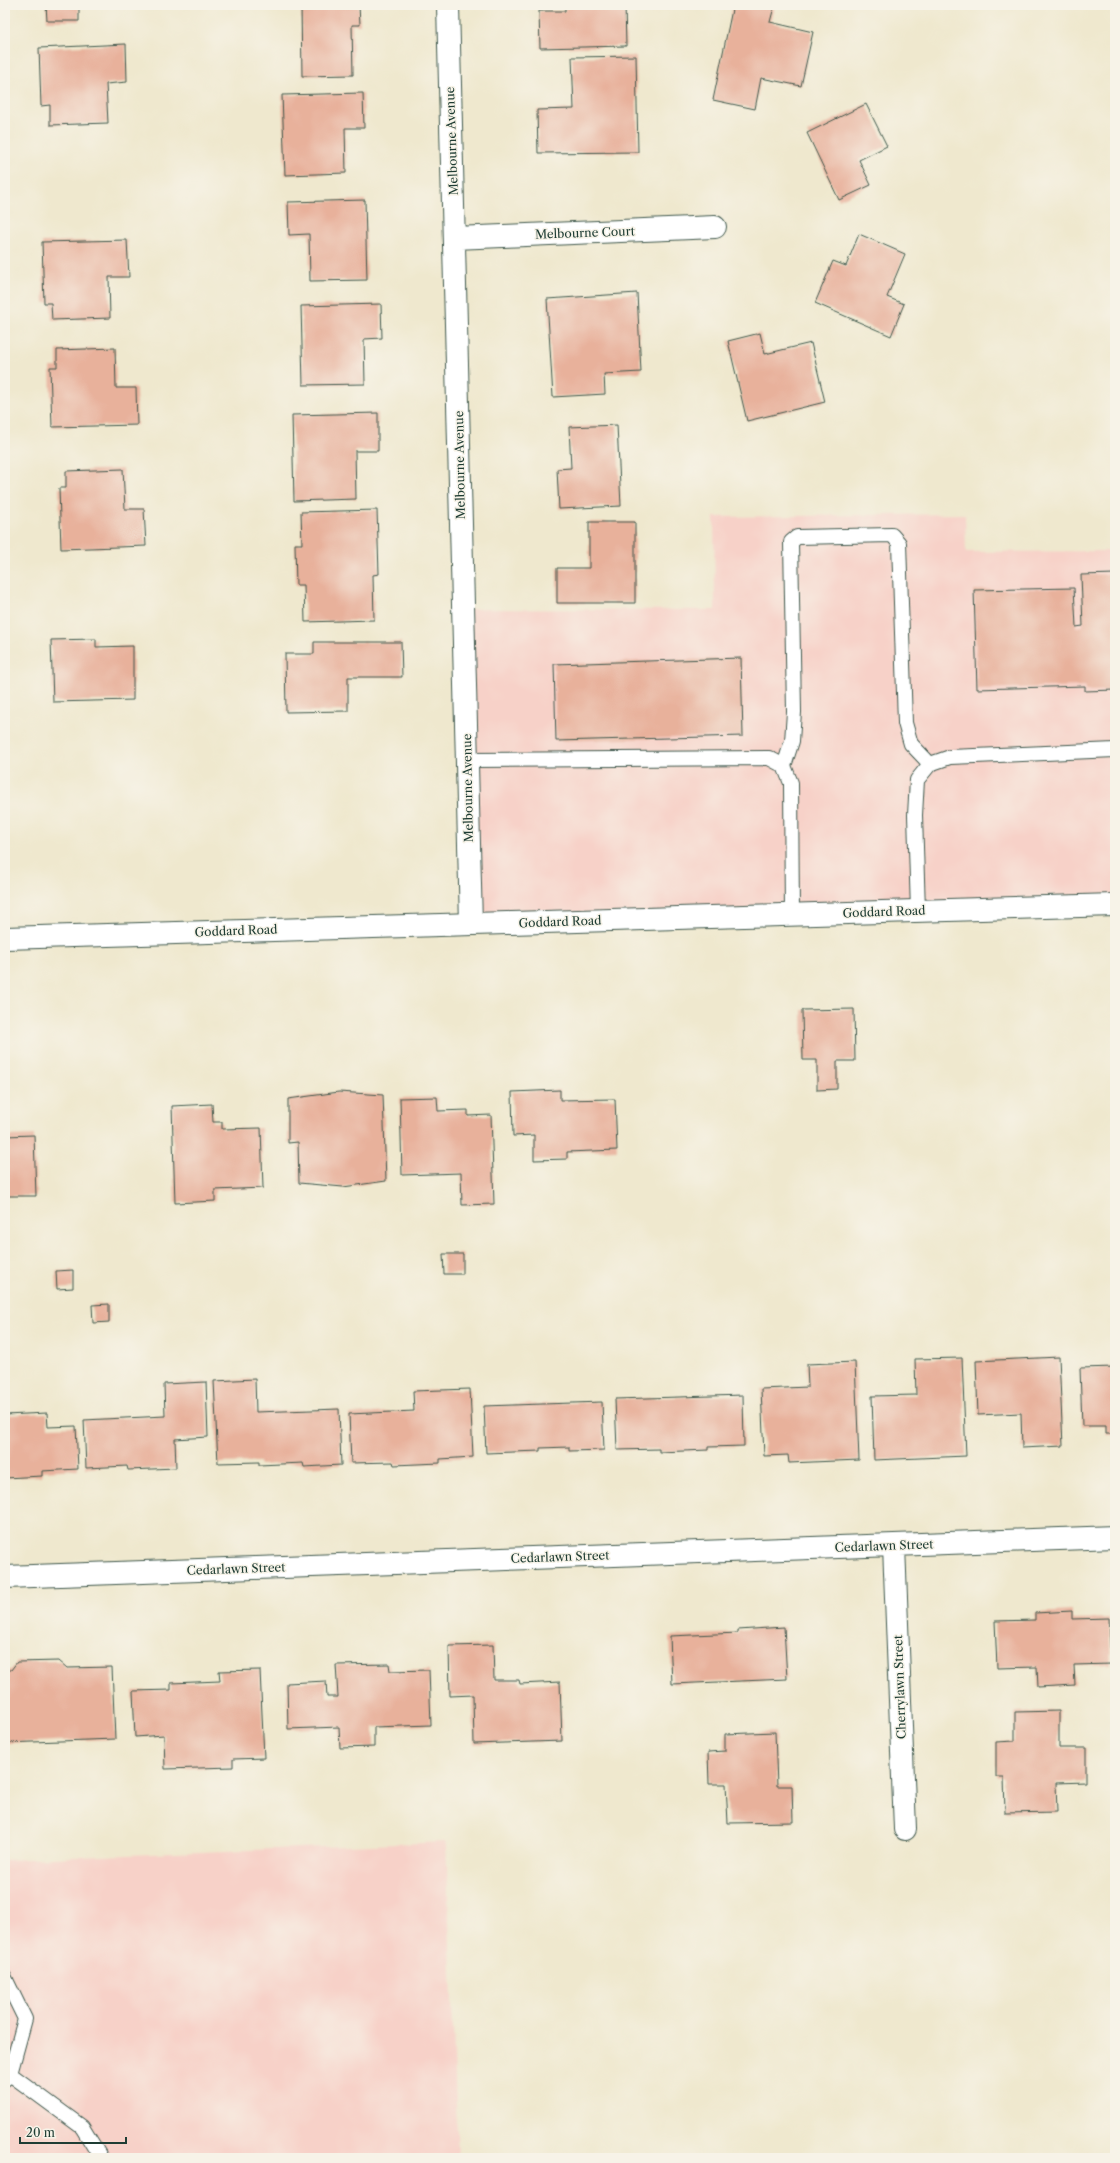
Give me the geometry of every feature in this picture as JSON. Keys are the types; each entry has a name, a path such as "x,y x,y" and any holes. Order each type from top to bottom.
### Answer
{"street":[{"name":"Melbourne Avenue","path":"448,5 471,924"},
{"name":"Melbourne Court","path":"455,238 715,227"},
{"name":"Goddard Road","path":"5,938 1115,905"},
{"name":"Cedarlawn Street","path":"5,1577 1115,1537"},
{"name":"Cherrylawn Street","path":"894,1546 905,1829"}],"lane":[{"path":"792,915 790,783 784,766 792,741 794,712 791,542 797,537 892,535 899,543 905,723 911,744 930,764"},
{"path":"918,911 915,815 917,780 930,764 950,757 1115,750"},
{"path":"467,760 769,758 784,766"},
{"path":"5,1978 25,2019 8,2076 82,2127 101,2158"}],"shaded area":[{"path":"965,514 966,552 1115,551 1115,905 471,924 464,609 715,610 714,517"},
{"path":"446,1842 458,2158 5,2158 5,1860"}],"building":[{"path":"46,5 79,5 79,21 47,21"},
{"path":"301,5 359,5 360,25 352,25 353,75 302,76"},
{"path":"565,5 625,5 626,46 540,48 539,11 565,11"},
{"path":"733,5 774,7 770,22 813,32 801,86 761,78 755,109 713,100"},
{"path":"126,44 127,82 106,84 108,123 50,125 50,105 41,106 39,48"},
{"path":"636,56 638,152 538,153 537,110 574,109 572,57"},
{"path":"363,93 364,128 345,128 346,173 285,175 282,95"},
{"path":"866,104 887,146 859,160 871,185 839,200 807,133"},
{"path":"365,200 367,280 310,281 309,234 289,235 288,202"},
{"path":"859,234 905,254 887,297 904,304 891,336 815,303 833,261 846,266"},
{"path":"127,240 129,277 109,277 110,318 52,320 51,303 44,303 42,242"},
{"path":"637,293 641,372 604,374 605,394 553,397 547,299"},
{"path":"381,304 382,338 364,339 365,384 303,385 301,306"},
{"path":"760,333 765,354 811,343 825,402 747,421 728,341"},
{"path":"115,348 116,388 136,388 137,425 52,427 50,367 57,367 57,350"},
{"path":"378,413 378,451 355,451 356,499 294,501 292,415"},
{"path":"617,425 621,506 559,509 557,469 571,468 569,427"},
{"path":"123,469 125,509 144,509 146,546 61,549 59,488 66,488 66,471"},
{"path":"377,510 379,574 373,575 374,620 305,622 304,585 296,585 295,544 302,544 301,512"},
{"path":"589,522 635,522 635,603 557,603 557,568 589,568"},
{"path":"1115,574 1115,690 1085,691 1085,686 977,689 974,590 1074,588 1076,627 1083,626 1081,575"},
{"path":"96,639 96,647 133,646 133,700 53,702 51,640"},
{"path":"314,642 401,642 402,677 348,677 348,711 286,712 285,654 314,654"},
{"path":"741,658 743,736 556,741 554,664"},
{"path":"854,1009 855,1061 837,1061 837,1089 817,1090 817,1060 803,1060 802,1010"},
{"path":"560,1090 560,1100 615,1099 617,1150 567,1152 567,1159 534,1160 534,1135 513,1136 512,1092"},
{"path":"339,1092 383,1095 386,1181 343,1187 299,1183 298,1142 288,1143 288,1099"},
{"path":"437,1097 438,1111 468,1110 468,1116 491,1115 494,1204 462,1205 461,1173 402,1175 400,1098"},
{"path":"212,1104 213,1122 222,1122 222,1129 261,1128 263,1188 215,1190 215,1201 175,1203 172,1106"},
{"path":"34,1135 36,1196 5,1196 5,1136"},
{"path":"443,1254 463,1254 463,1274 444,1274"},
{"path":"73,1270 73,1288 57,1289 56,1271"},
{"path":"109,1304 109,1322 93,1323 92,1305"},
{"path":"1059,1357 1063,1446 1022,1448 1021,1413 978,1415 976,1361"},
{"path":"962,1358 966,1456 874,1460 872,1396 916,1395 915,1359"},
{"path":"855,1362 859,1460 789,1463 788,1455 764,1456 761,1389 808,1387 807,1364"},
{"path":"1115,1367 1115,1434 1106,1434 1106,1426 1082,1426 1080,1368"},
{"path":"255,1379 256,1412 339,1409 341,1465 304,1467 303,1463 259,1465 259,1462 218,1463 214,1381"},
{"path":"206,1382 208,1437 175,1439 176,1468 128,1470 127,1466 86,1468 84,1420 165,1416 164,1384"},
{"path":"470,1389 473,1457 440,1459 440,1463 394,1465 393,1462 351,1463 349,1414 414,1411 413,1391"},
{"path":"743,1395 744,1446 708,1447 708,1450 659,1452 659,1449 617,1450 615,1399"},
{"path":"602,1402 604,1450 569,1451 569,1447 540,1448 540,1451 486,1453 484,1406"},
{"path":"47,1413 48,1427 76,1426 78,1469 42,1471 42,1476 5,1478 5,1415"},
{"path":"1072,1611 1072,1619 1109,1618 1111,1664 1074,1665 1075,1685 1038,1687 1037,1667 997,1668 995,1621 1035,1620 1035,1613"},
{"path":"784,1627 787,1679 672,1684 670,1636 738,1633 738,1630"},
{"path":"493,1645 494,1680 519,1680 520,1684 560,1682 562,1741 474,1744 473,1695 450,1696 449,1646"},
{"path":"59,1661 67,1668 112,1667 115,1739 5,1743 5,1670 11,1670 17,1662"},
{"path":"389,1664 390,1671 429,1670 431,1725 374,1727 374,1747 340,1748 339,1727 288,1729 287,1683 326,1681 327,1697 338,1697 336,1665"},
{"path":"260,1670 264,1758 233,1759 233,1767 165,1769 164,1735 135,1737 133,1691 171,1690 171,1683 220,1681 219,1671"},
{"path":"1059,1711 1059,1748 1086,1748 1086,1782 1056,1783 1057,1812 1005,1813 1004,1777 996,1777 996,1742 1015,1741 1015,1712"},
{"path":"775,1732 777,1786 792,1786 793,1822 728,1823 726,1784 709,1784 708,1752 725,1751 725,1734"}]}
